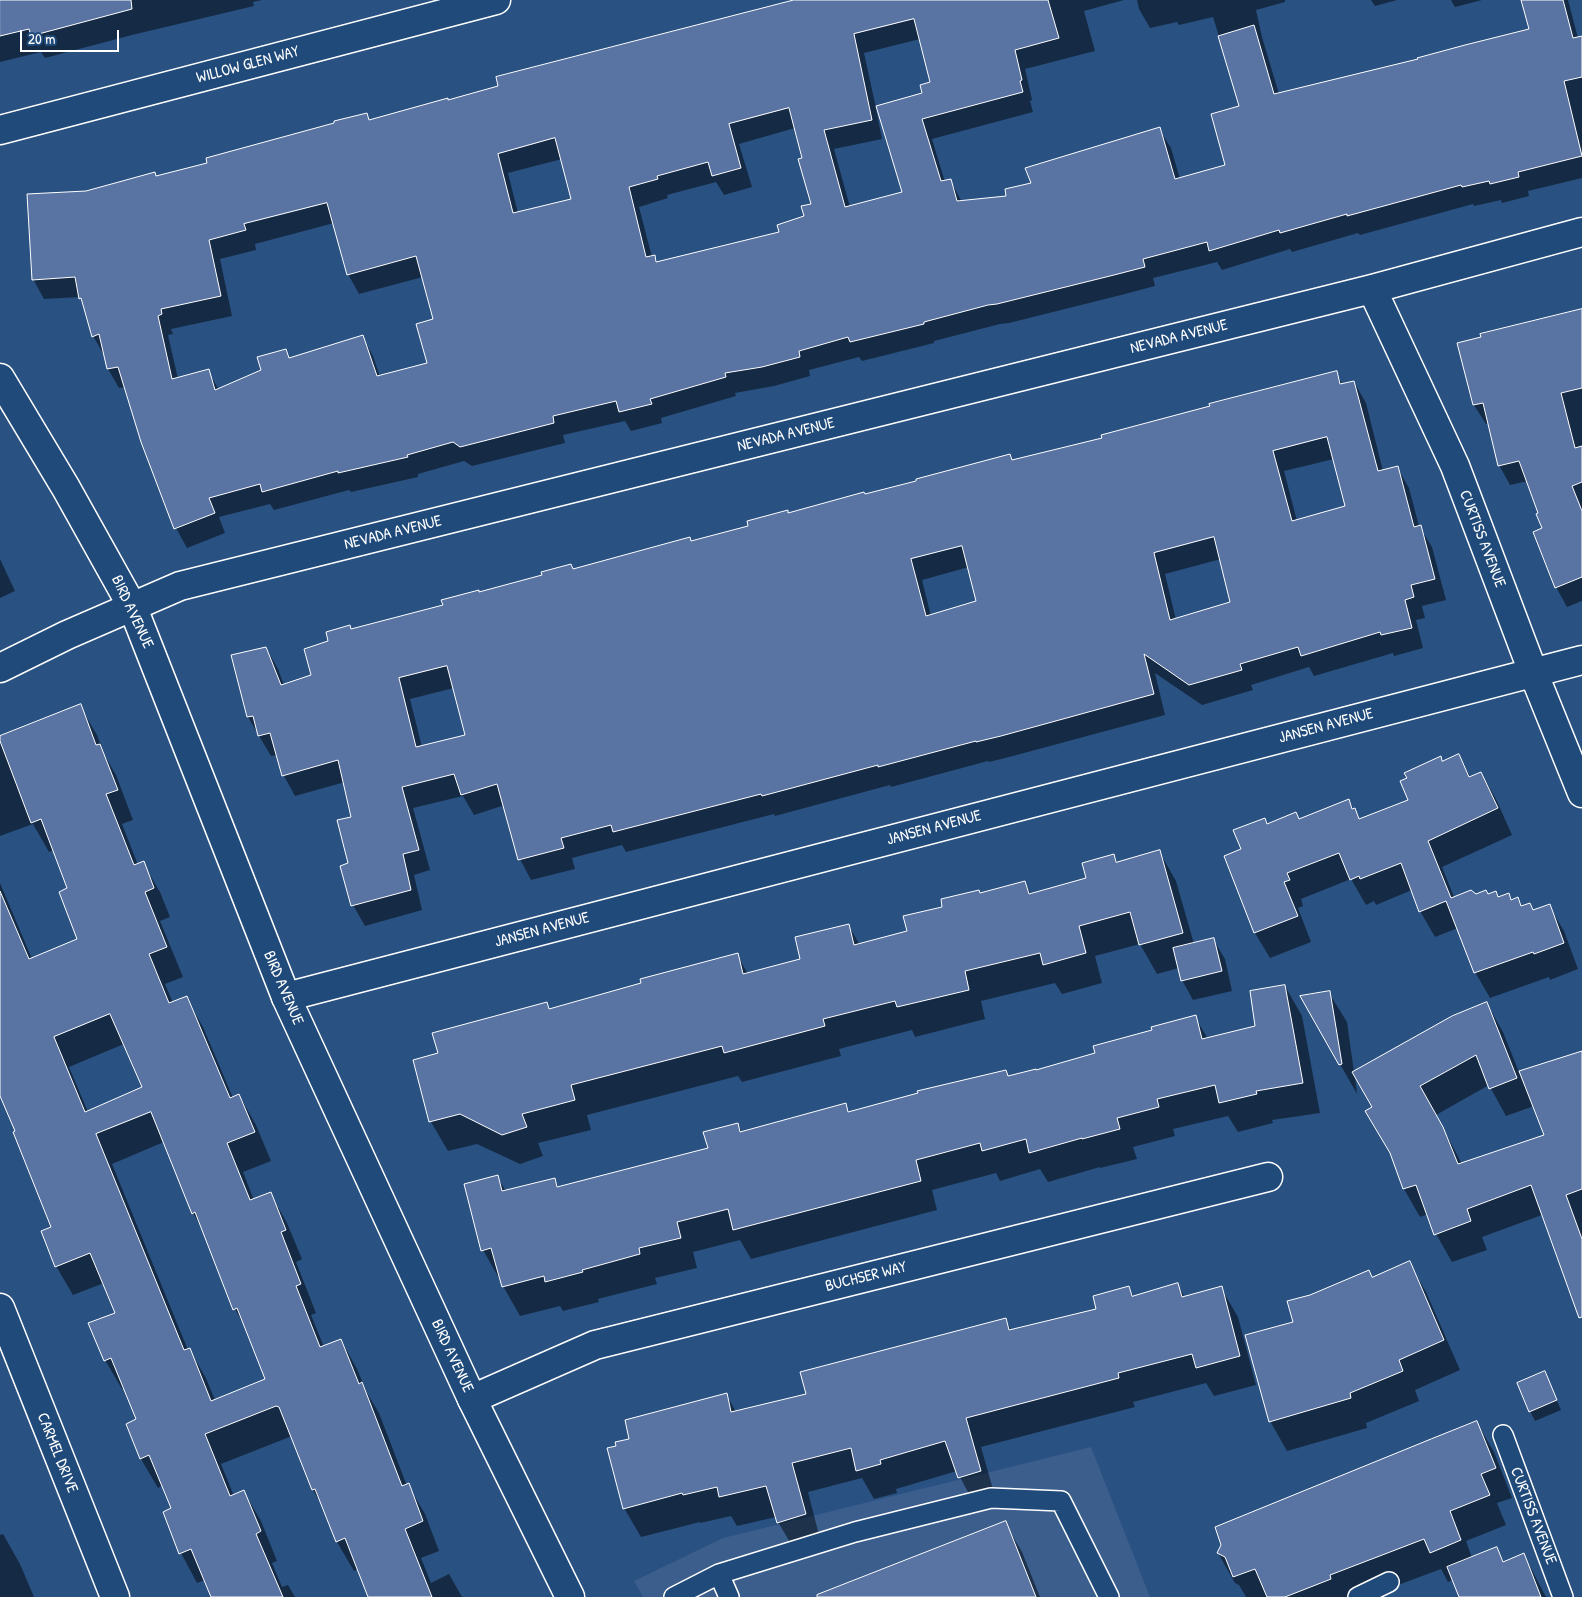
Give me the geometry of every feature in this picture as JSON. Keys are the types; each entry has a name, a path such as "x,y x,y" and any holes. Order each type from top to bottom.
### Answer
{"street":[{"name":"WILLOW GLEN WAY","path":"0,130 496,0"},
{"name":"NEVADA AVENUE","path":"0,668 67,635 188,584 1372,289 1582,232"},
{"name":"CURTISS AVENUE","path":"1372,289 1455,466 1533,672 1582,793"},
{"name":"BIRD AVENUE","path":"0,378 66,488 133,608 286,997 472,1399 570,1597"},
{"name":"JANSEN AVENUE","path":"286,997 1582,660"},
{"name":"BUCHSER WAY","path":"472,1399 595,1345 1268,1177"},
{"name":"CARMEL DRIVE","path":"0,1308 115,1597"}],"lane":[{"name":"CURTISS AVENUE","path":"1503,1435 1563,1597"},
{"path":"674,1597 719,1574 855,1532 991,1498 1061,1501 1108,1597"},
{"path":"719,1574 729,1597"},
{"path":"1358,1597 1390,1582"}],"shaded area":[{"path":"1091,1447 1150,1597 643,1597 634,1581 723,1538"}],"building":[{"path":"0,0 131,0 132,9 31,36 29,29 0,36"},
{"path":"794,0 1048,0 1059,38 1015,50 1023,92 922,119 941,181 951,179 957,201 1006,196 1005,189 1031,183 1025,168 1160,127 1175,179 1225,165 1211,114 1239,106 1218,36 1254,25 1274,94 1418,59 1529,29 1521,0 1563,0 1573,38 1582,36 1582,77 1564,81 1582,156 1518,172 1519,177 1490,184 1489,181 1462,187 1461,185 1280,233 1279,230 1209,251 1207,242 1143,259 1145,267 988,305 924,322 924,324 850,342 848,337 799,351 800,357 762,367 725,373 726,377 650,399 652,404 619,412 616,401 553,416 554,423 460,447 453,442 407,455 408,457 338,473 338,471 262,492 260,484 209,498 215,513 174,529 141,442 118,367 107,369 99,334 92,337 81,298 79,299 75,277 32,280 27,194 86,191 155,172 156,176 207,163 206,158 334,123 334,121 367,113 369,120 498,86 496,77","holes":["914,19 930,82 920,85 922,93 876,106 902,192 845,207 824,130 872,120 854,34","789,108 802,158 798,159 811,204 801,206 804,216 777,225 779,232 656,262 655,255 646,257 629,187 658,179 657,176 708,162 712,176 741,168 729,124","555,138 571,199 513,213 498,154","327,203 347,275 416,256 433,319 416,324 427,363 377,376 363,335 289,358 286,349 257,357 261,370 215,390 209,369 172,379 158,316 162,314 161,309 221,296 209,240 246,230 244,224"]},
{"path":"1582,309 1582,388 1561,393 1575,448 1582,446 1582,482 1572,486 1582,511 1582,577 1555,588 1533,532 1542,528 1519,461 1498,466 1483,403 1473,405 1457,343 1481,337 1480,334"},
{"path":"1337,371 1340,384 1354,381 1378,471 1398,466 1414,527 1421,525 1435,579 1411,585 1414,597 1405,600 1412,628 1381,635 1380,632 1301,656 1298,647 1240,664 1242,670 1189,685 1144,654 1154,694 1001,736 878,767 878,765 762,796 761,794 613,832 611,825 561,838 564,848 518,860 497,784 461,795 454,774 402,787 419,850 403,854 411,890 351,906 340,866 348,863 337,820 351,817 338,760 282,776 270,733 258,736 253,716 247,717 231,655 266,647 281,685 311,675 304,649 328,641 326,632 350,625 351,629 443,605 441,600 542,575 541,572 571,564 573,569 690,537 691,541 748,526 747,521 788,510 788,513 864,492 865,494 1010,454 1012,460 1102,438 1101,435 1210,406 1209,404","holes":["1327,437 1345,506 1292,521 1273,451","1214,537 1230,602 1170,620 1154,553","962,546 976,601 926,616 911,559","447,666 465,735 416,747 399,678"]},
{"path":"81,704 96,745 100,744 118,790 106,794 134,865 144,861 154,888 145,892 167,947 149,954 169,1003 187,996 230,1098 239,1094 255,1132 227,1143 250,1200 271,1192 286,1230 281,1232 301,1284 296,1286 320,1347 341,1339 359,1384 362,1382 402,1486 409,1483 423,1521 405,1529 432,1597 368,1597 345,1538 336,1542 315,1489 312,1490 279,1407 276,1406 205,1434 230,1496 244,1490 261,1531 256,1534 283,1597 211,1597 191,1549 179,1554 163,1512 171,1508 149,1455 140,1459 126,1424 136,1419 111,1358 104,1361 88,1323 115,1313 90,1253 55,1267 41,1231 51,1227 0,1096 0,891 29,959 77,939 59,892 67,888 41,819 31,823 0,741 0,736","holes":["110,1014 142,1087 85,1112 54,1037","151,1112 192,1214 195,1212 233,1310 237,1308 265,1379 211,1401 190,1348 184,1350 96,1134"]},
{"path":"1459,754 1469,777 1481,772 1498,808 1428,841 1451,898 1471,890 1476,894 1486,890 1488,894 1496,891 1498,897 1509,893 1511,900 1518,897 1521,906 1530,903 1533,910 1550,904 1564,943 1474,973 1446,901 1419,912 1401,863 1360,879 1359,876 1350,880 1339,853 1287,873 1290,880 1284,882 1298,916 1254,933 1224,856 1241,849 1233,830 1265,818 1267,824 1296,812 1299,819 1349,799 1352,809 1355,808 1359,819 1408,800 1400,781 1407,778 1404,773 1441,756 1442,761"},
{"path":"1160,850 1183,933 1139,945 1130,912 1079,926 1086,953 1043,965 1040,953 965,971 969,990 897,1007 895,1001 823,1019 825,1026 724,1053 722,1046 571,1085 575,1100 522,1114 527,1127 502,1135 460,1114 429,1122 413,1060 438,1053 432,1033 547,1002 549,1009 641,983 640,979 738,953 743,974 800,959 795,937 849,924 854,945 907,931 903,916 942,907 941,899 979,890 980,893 1025,881 1029,894 1086,878 1082,863 1114,854 1116,862"},
{"path":"1214,938 1222,971 1181,981 1173,948"},
{"path":"1285,985 1303,1083 1256,1091 1257,1094 1219,1103 1215,1085 1157,1099 1159,1107 1117,1118 1120,1129 1029,1153 1026,1139 982,1151 980,1143 916,1160 921,1181 733,1230 728,1209 677,1222 681,1238 639,1248 640,1254 545,1282 544,1276 502,1287 491,1248 481,1251 464,1184 498,1175 502,1191 555,1178 557,1187 708,1148 703,1132 738,1123 740,1132 846,1103 848,1112 918,1093 917,1091 1006,1070 1008,1076 1036,1070 1095,1053 1093,1046 1152,1030 1151,1027 1196,1015 1202,1039 1255,1026 1250,991"},
{"path":"1330,991 1342,1064 1339,1065 1300,996"},
{"path":"1487,1002 1517,1078 1489,1089 1476,1055 1420,1086 1443,1127 1458,1164 1544,1135 1519,1071 1582,1051 1582,1189 1566,1195 1582,1239 1582,1317 1579,1318 1531,1185 1467,1209 1471,1221 1434,1235 1416,1185 1403,1189 1390,1153 1365,1111 1372,1107 1352,1072 1452,1016"},
{"path":"1410,1261 1444,1340 1399,1360 1403,1371 1350,1393 1351,1398 1269,1422 1245,1335 1293,1322 1287,1301 1310,1295 1369,1270 1372,1277"},
{"path":"1178,1283 1182,1297 1222,1286 1240,1356 1196,1368 1192,1354 1118,1373 1119,1378 966,1418 981,1471 958,1478 945,1441 880,1460 881,1464 856,1471 851,1448 792,1463 806,1514 777,1523 766,1486 719,1497 717,1487 683,1495 682,1493 623,1509 607,1448 616,1446 615,1442 629,1439 625,1420 727,1393 731,1412 806,1394 800,1372 1006,1318 1009,1330 1096,1309 1093,1296 1129,1286 1132,1296"},
{"path":"1545,1371 1557,1400 1529,1412 1517,1383"},
{"path":"1477,1421 1496,1468 1481,1474 1490,1495 1450,1511 1461,1540 1430,1553 1424,1539 1330,1575 1331,1579 1285,1597 1267,1597 1255,1569 1233,1577 1225,1557 1217,1553 1221,1545 1215,1527"},
{"path":"1006,1521 1036,1597 817,1597 817,1595"},
{"path":"1497,1547 1503,1562 1524,1553 1541,1597 1459,1597 1447,1567"}]}
